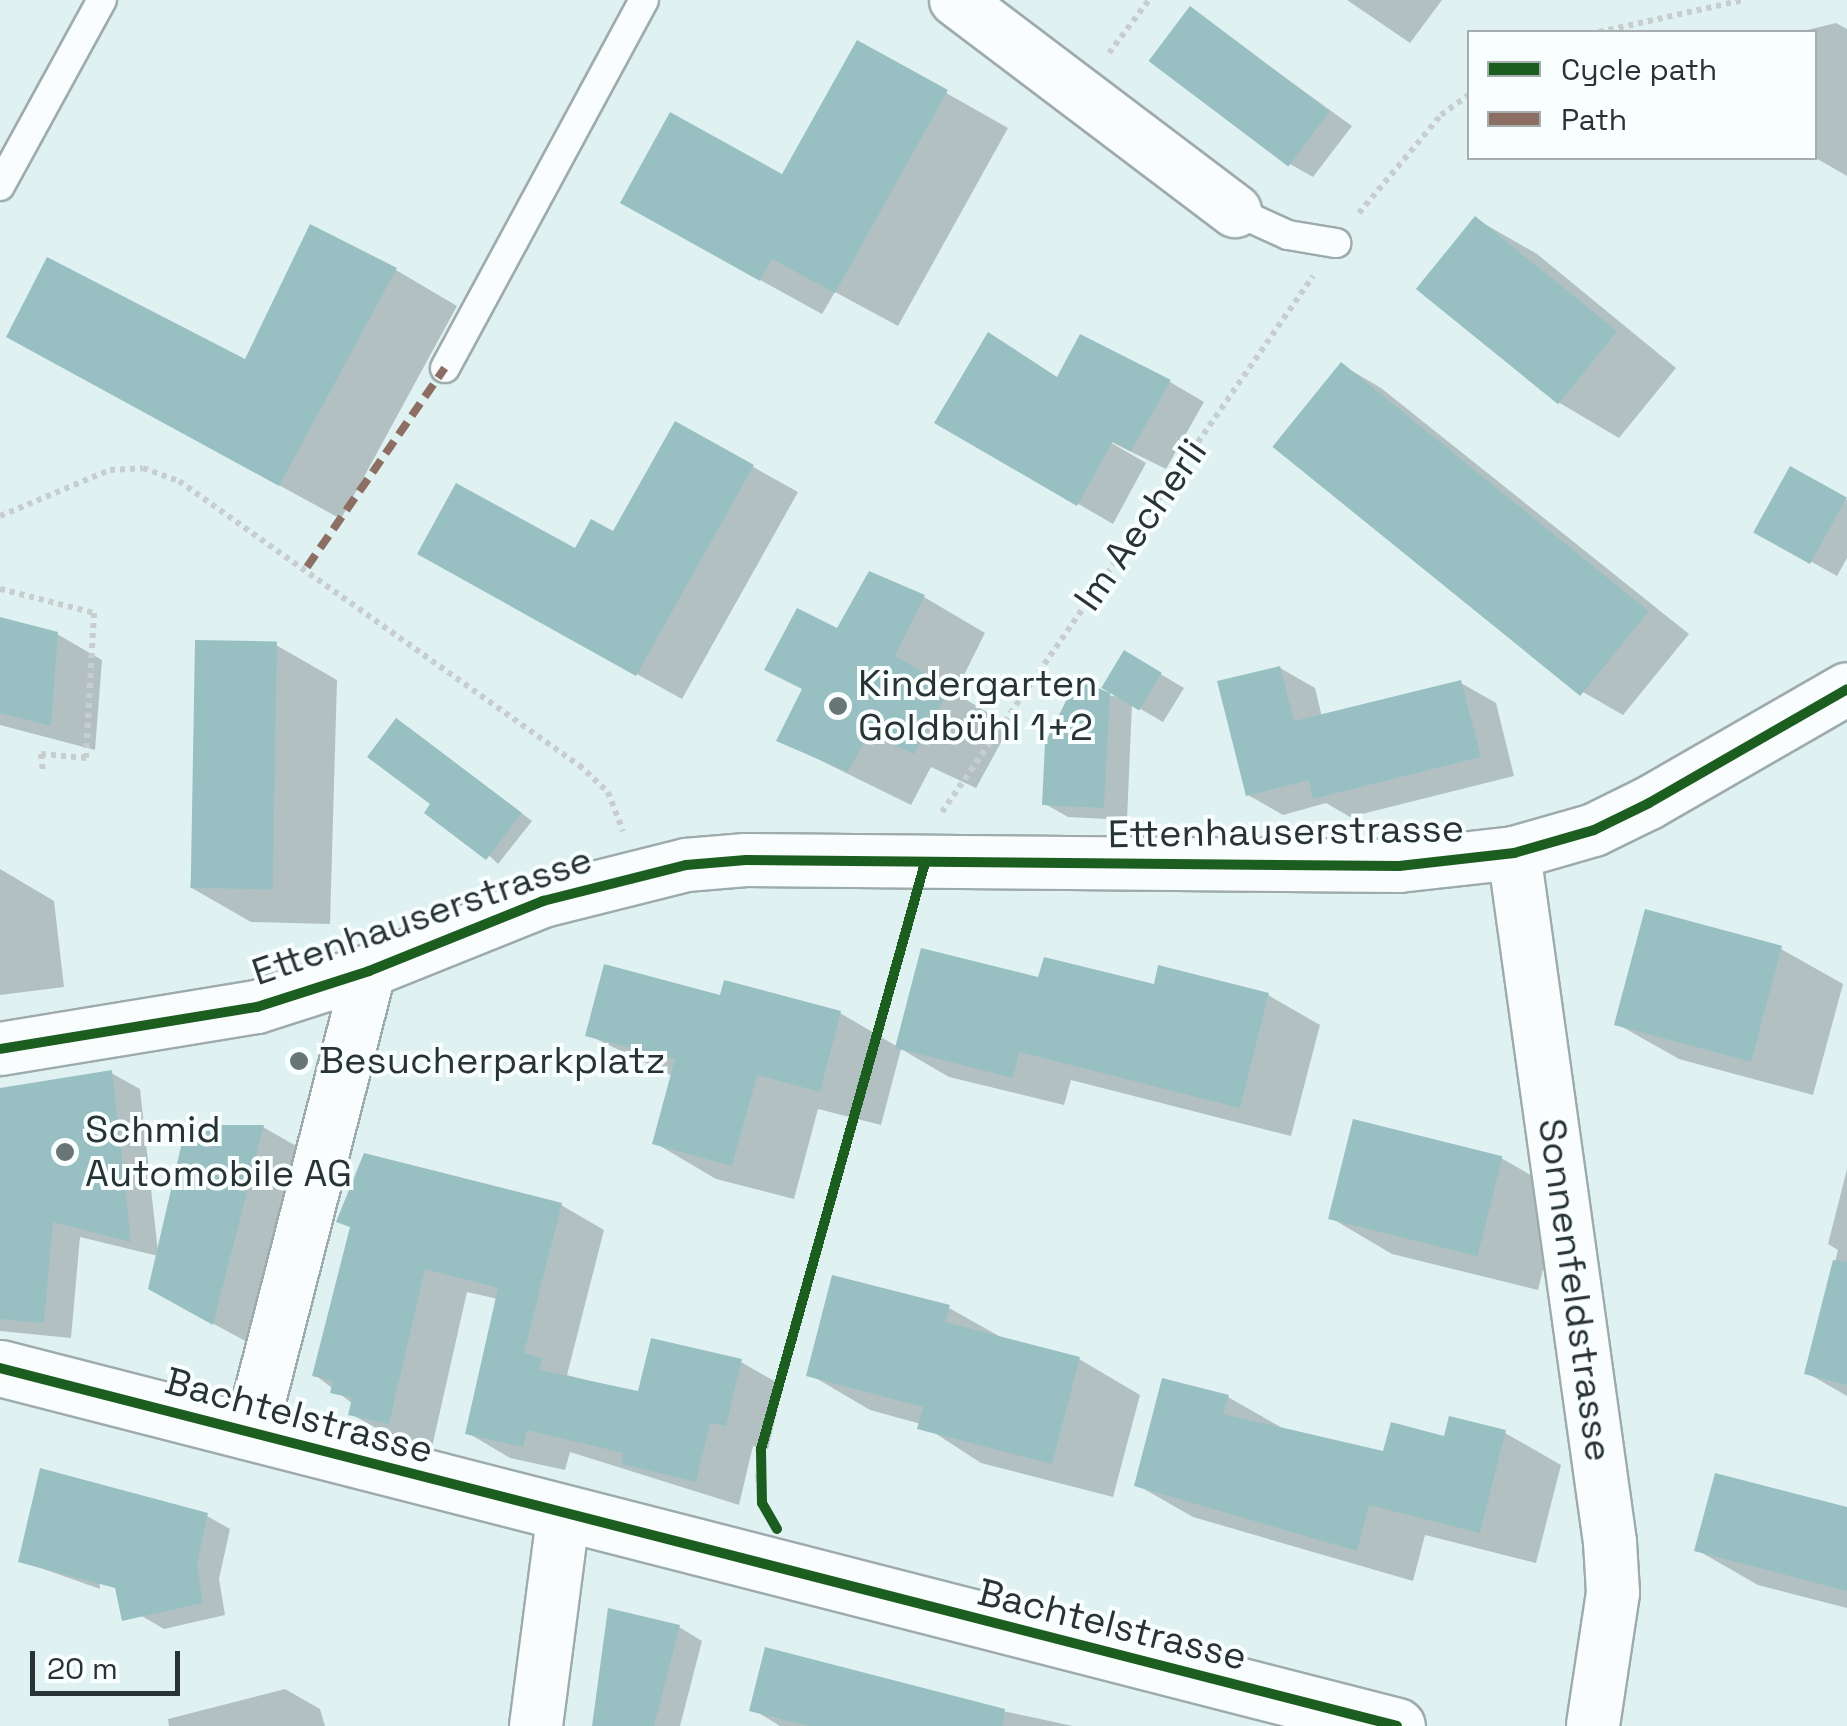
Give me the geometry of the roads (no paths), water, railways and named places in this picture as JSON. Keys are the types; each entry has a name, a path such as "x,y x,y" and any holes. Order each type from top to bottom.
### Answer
{"street":[{"path":"956,0 1080,90 1235,211"},
{"name":"Ettenhauserstrasse","path":"0,1049 258,1007 369,971 544,901 634,875 746,860 1399,866 1514,853 1594,830 1649,804 1847,689"},
{"name":"Sonnenfeldstrasse","path":"1514,853 1610,1542 1613,1592 1594,1726"},
{"name":"Ettenhauserstrasse","path":"251,1432 334,1124 369,971"},
{"name":"Bachtelstrasse","path":"0,1368 562,1517 1398,1726"},
{"path":"536,1726 562,1517"}],"lane":[{"path":"0,186 102,0"},
{"path":"444,368 644,0"},
{"path":"1235,211 1288,235 1336,242"}],"place":[{"name":"Kindergarten Goldbühl 1+2","path":"838,706"},
{"name":"Besucherparkplatz","path":"299,1061"},
{"name":"Schmid Automobile AG","path":"65,1152"}]}
